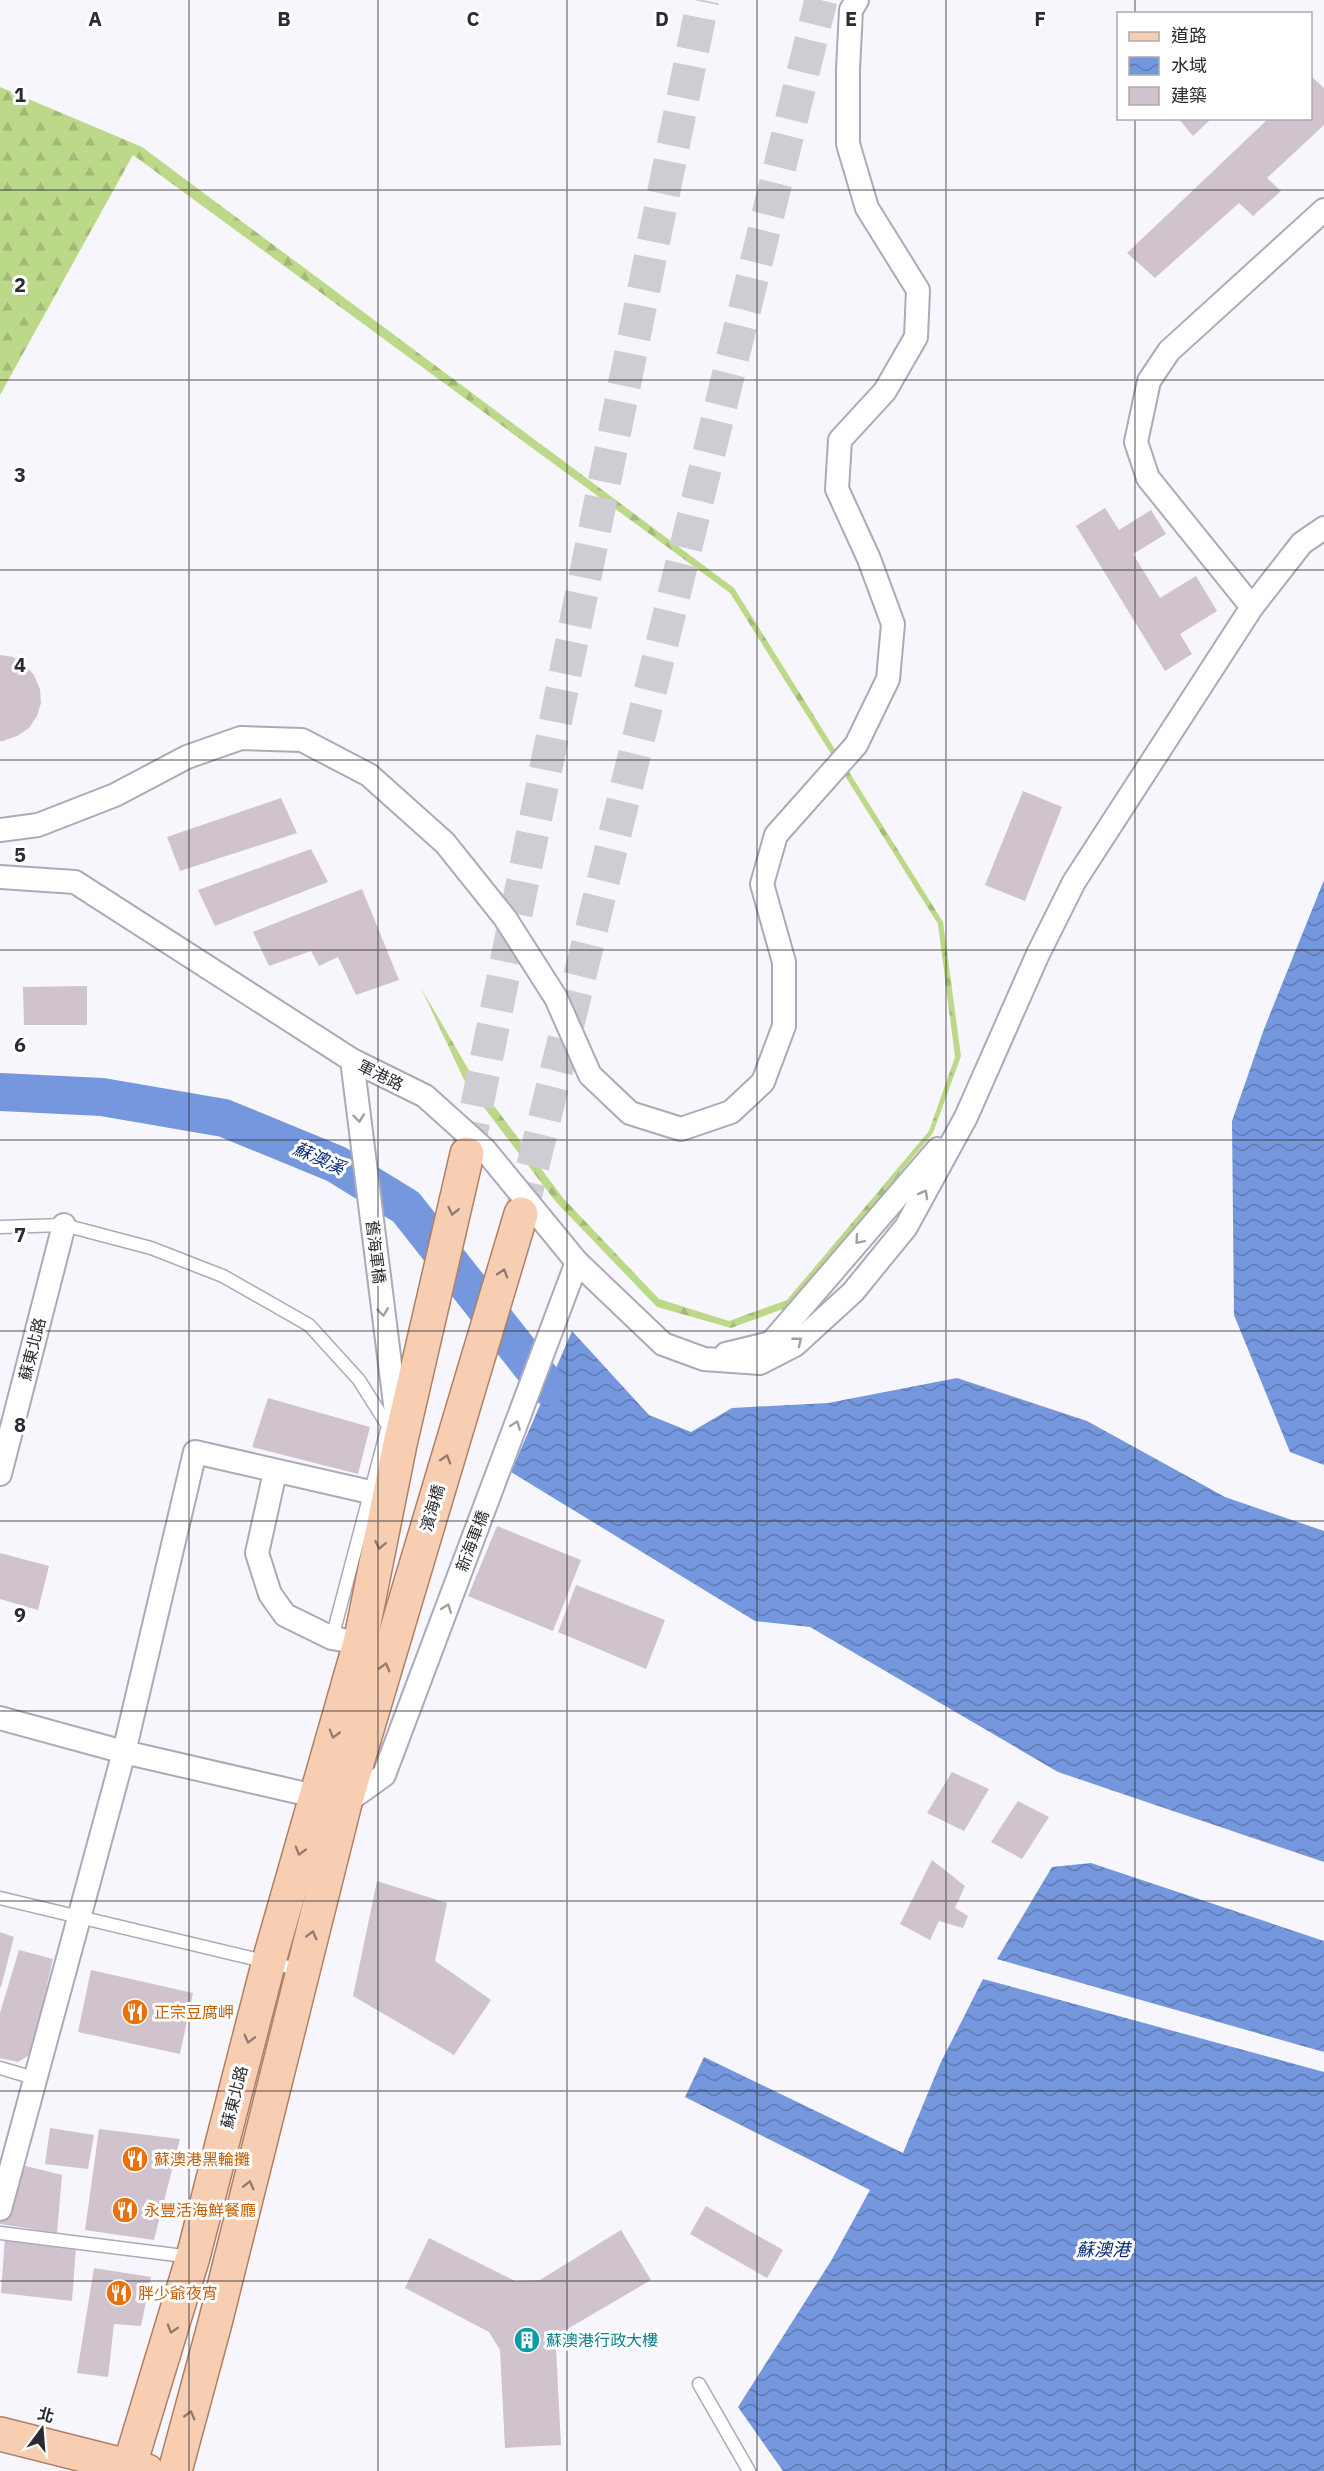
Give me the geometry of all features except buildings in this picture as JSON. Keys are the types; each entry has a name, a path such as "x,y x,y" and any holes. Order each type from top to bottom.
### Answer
{"main road":[{"path":"175,2471 215,2323 302,1970 331,1799 346,1641 400,1444 466,1154"},
{"name":"濱海橋","path":"331,1799 521,1214"},
{"name":"蘇東北路","path":"135,2469 193,2257 269,1961 331,1799"},
{"path":"0,2434 135,2469"}],"street":[{"path":"0,830 38,825 115,795 187,757 241,738 302,740 369,775 444,843 505,918 556,998 590,1075 630,1113 681,1129 731,1112 763,1082 784,1026 784,962 762,884 773,844 776,835 856,745 888,678 893,624 869,559 837,489 840,440 885,390 916,337 918,290 867,208 848,144 850,22 851,10 857,0"},
{"path":"1324,210 1168,351 1149,381 1136,442 1148,478 1252,606 1302,543 1324,528"},
{"name":"軍港路","path":"0,877 75,882 352,1060 425,1096 477,1142 577,1262 663,1344 704,1359 771,1343 966,1117 1038,954 1074,882 1252,606"},
{"name":"舊海軍橋","path":"352,1060 400,1444"},
{"name":"蘇東北路","path":"0,1474 64,1225"},
{"name":"新海軍橋","path":"331,1799 384,1775 577,1262"},
{"path":"0,2209 77,1918 124,1752 195,1452 370,1492"},
{"path":"275,1472 257,1553 270,1594 285,1616 346,1641"},
{"path":"0,1718 124,1752 331,1799"}],"lane":[{"path":"0,1227 64,1225 151,1248 223,1276 309,1325 359,1380 388,1426 370,1492 346,1641"},
{"path":"0,1898 302,1970"},
{"path":"0,2068 34,2078"},
{"path":"0,2233 193,2257"},
{"path":"699,2384 749,2471"}],"green space":[{"path":"0,87 142,147 734,588 943,922 961,1056 933,1133 791,1306 731,1328 657,1307 556,1202 466,1084 421,988 474,1079 563,1198 659,1299 729,1321 787,1300 929,1131 955,1057 938,924 730,593 133,155 0,395"}],"water":[{"path":"1324,880 1324,1465 1290,1452 1234,1315 1232,1121 1264,1029"},
{"path":"572,1331 649,1415 691,1432 732,1408 828,1403 957,1378 1087,1421 1225,1497 1324,1531 1324,1862 1058,1772 810,1627 755,1621 511,1472"},
{"path":"1091,1863 1324,1941 1324,2052 997,1959 1052,1867"},
{"name":"蘇澳港","path":"983,1979 1324,2072 1324,2471 783,2471 738,2407 831,2261 870,2190 685,2097 704,2057 903,2153 940,2064"}],"waterway":[{"name":"蘇澳溪","path":"0,1092 102,1097 224,1118 336,1164 406,1207 547,1386"}],"tunnel":[{"path":"467,1154 703,0"},
{"path":"521,1214 821,0"}],"place":[{"name":"正宗豆腐岬","path":"135,2012"},
{"name":"蘇澳港黑輪攤","path":"135,2159"},
{"name":"永豐活海鮮餐廳","path":"125,2210"},
{"name":"胖少爺夜宵","path":"119,2293"},
{"name":"蘇澳港行政大樓","path":"527,2340"}]}
